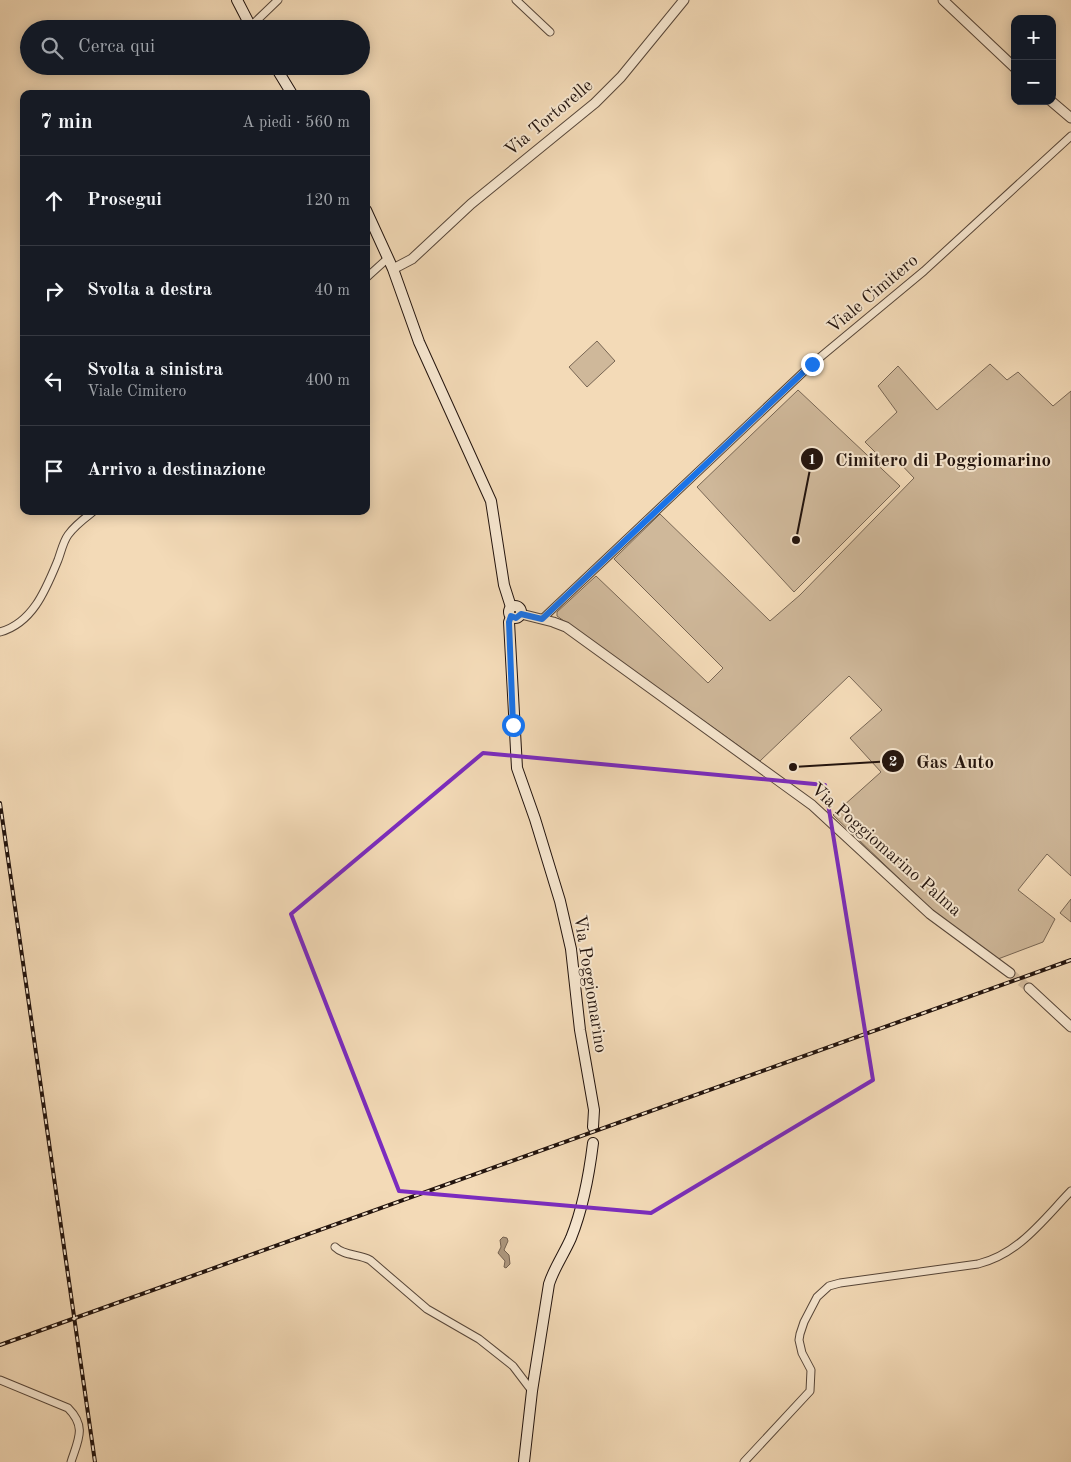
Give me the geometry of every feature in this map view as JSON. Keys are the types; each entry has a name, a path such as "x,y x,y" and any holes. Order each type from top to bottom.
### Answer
{"main road":[{"path":"237,0 248,20"},
{"path":"280,75 290,90"},
{"name":"Via Poggiomarino","path":"370,219 393,270 420,342 491,502 504,584 514,612 509,622 513,725 517,768 560,900 571,949 580,1030 594,1110 594,1126"},
{"path":"524,1462 532,1391 549,1284 570,1240 584,1200 592,1143"}],"street":[{"path":"259,20 278,0"},
{"path":"516,0 550,32"},
{"name":"Via Tortorelle","path":"393,270 412,259 471,204 595,103 621,77 684,0"},
{"path":"943,0 1011,64"},
{"path":"1056,105 1071,118"},
{"name":"Viale Cimitero","path":"542,619 812,364 924,272 1071,136"},
{"path":"370,274 387,259"},
{"path":"0,632 13,628 35,608 68,536 89,515"},
{"name":"Via Poggiomarino Palma","path":"514,612 566,627 812,805 930,914 1010,973"},
{"path":"1029,988 1071,1027"},
{"path":"744,1462 810,1391 811,1370 798,1340 804,1322 817,1297 824,1290 829,1286 840,1283 993,1260 1022,1242 1071,1191"},
{"path":"335,1247 343,1253 363,1256 370,1260 427,1309 479,1339 513,1366 532,1391"},
{"path":"0,1380 68,1408 74,1414 80,1428 72,1462"}],"highlighted area":[{"path":"483,753 825,785 873,1080 651,1213 399,1191 291,914"}],"shaded area":[{"path":"597,341 615,361 587,387 569,367"},
{"path":"990,364 1007,380 1018,372 1053,406 1071,391 1071,876 1047,854 1018,890 1055,919 1043,942 998,959 933,911 833,815 881,772 850,738 882,710 849,676 760,761 557,616 557,612 596,576 708,683 723,668 614,559 660,514 770,621 800,595 914,478 894,457 886,463 865,442 897,412 878,386 898,366 937,410"},
{"path":"798,390 900,486 794,592 697,487"},
{"path":"1071,899 1071,922 1060,913"},
{"path":"503,1237 507,1238 508,1241 504,1250 509,1255 510,1264 506,1268 504,1267 505,1261 498,1253 501,1247 500,1240"}],"tunnel":[{"path":"1010,973 1029,988"}],"railway":[{"path":"0,803 95,1462"},
{"path":"0,1345 1071,960"}],"place":[{"name":"Cimitero di Poggiomarino","path":"796,540"},
{"name":"Gas Auto","path":"793,767"}],"route":[{"path":"513,725 509,622 511,616 516,618 521,614 542,619 812,364"}]}
